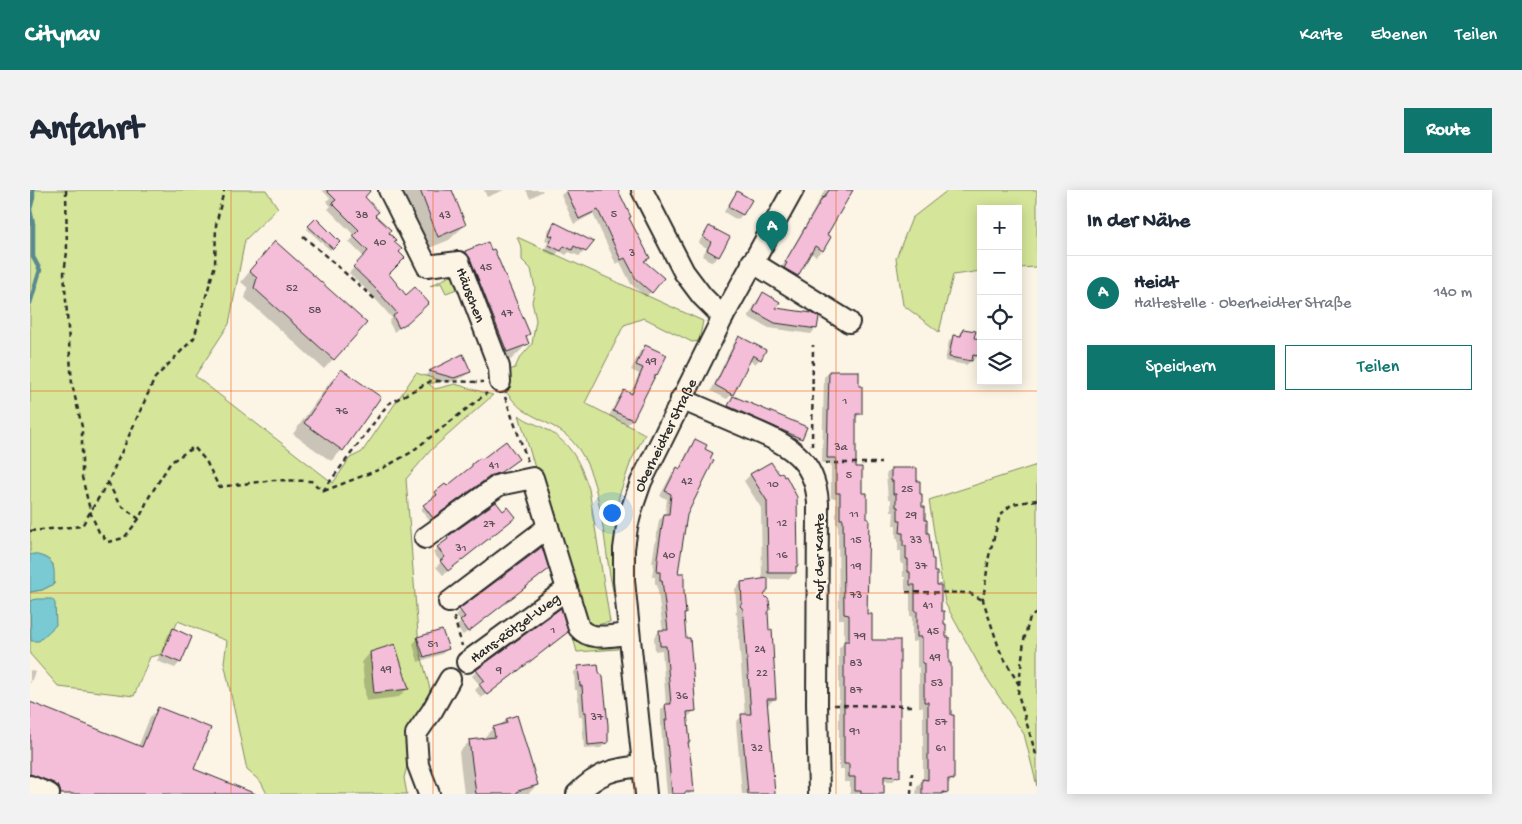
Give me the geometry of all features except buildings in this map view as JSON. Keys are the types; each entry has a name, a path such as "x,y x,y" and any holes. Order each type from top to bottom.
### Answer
{"street":[{"name":"Häuschen","path":"389,190 427,266 459,262 499,367 500,382"},
{"path":"642,190 684,272 702,296 722,317"},
{"name":"Oberheidter Straße","path":"646,794 624,581 624,549 627,526 641,482 681,399 722,317 793,190"},
{"path":"752,262 849,322"},
{"name":"Auf der Kante","path":"681,399 781,442 792,449 805,463 813,476 818,503 817,704 820,794"},
{"path":"425,538 499,485 534,478"},
{"name":"Hans-Rötzel-Weg","path":"534,478 579,628 583,633 596,636 629,634"},
{"path":"449,602 548,527"},
{"name":"Hans-Rötzel-Weg","path":"467,662 567,589"},
{"path":"429,794 418,765 416,734 432,712 450,678"},
{"path":"577,794 587,784 607,772 626,767 644,766"},
{"path":"30,786 49,794"}],"path":[{"path":"66,190 67,252 64,274 72,384 82,427 82,477 91,514 99,532 108,542 124,538 139,519 149,497 171,462 194,447 206,461 219,487 274,480 311,481 323,491"},
{"path":"30,531 45,528 82,526 91,514 108,482 156,378 194,338 215,265 216,225 224,190"},
{"path":"303,236 377,300"},
{"path":"813,345 812,446 805,463 881,462"},
{"path":"323,491 388,404 431,381 500,382"},
{"path":"500,382 534,478"},
{"path":"323,491 383,468 410,453 500,382"},
{"path":"108,482 119,504 139,519"},
{"path":"1019,685 1000,651 983,600 989,556 1000,515 1012,504 1037,500"},
{"path":"906,592 969,593 983,600"},
{"name":"Hans-Rötzel-Weg","path":"449,602 467,662"},
{"path":"1037,613 1030,617 1026,632 1018,694 1037,758"},
{"path":"817,704 912,706"},
{"path":"911,794 912,773"}],"green space":[{"path":"30,190 266,190 278,208 245,240 229,324 195,376 333,483 350,458 362,452 416,373 442,381 429,384 435,389 455,384 493,395 431,450 406,479 419,647 436,712 419,719 404,778 407,794 267,794 261,782 247,770 224,662 227,641 178,621 163,654 150,657 134,696 59,687 30,654 30,592 42,590 54,584 53,564 33,554 30,555"},
{"path":"948,190 1037,190 1037,267 1022,268 1022,205 977,205 977,272 953,275 939,332 903,305 896,258 912,218"},
{"path":"517,237 703,321 699,341 692,342 644,318 624,325 585,403 645,434 631,461 619,496 615,550 616,602 611,583 602,518 592,476 584,457 568,437 522,409 506,392 508,387 501,373 515,368 519,359 532,344 536,320 532,302 535,288 531,269 522,260 522,249"},
{"path":"456,273 465,286 446,293 441,283 430,286"},
{"path":"519,415 556,435 563,441 574,455 582,471 589,489 610,622 596,625 586,622 579,613"},
{"path":"1037,465 1037,786 1024,734 984,674 945,603 929,500"},
{"path":"569,623 616,644 618,649 577,652"}],"water":[{"path":"33,554 45,558 52,563 54,584 42,590 30,592 30,555"},
{"path":"52,599 55,603 56,625 39,641 31,641 30,601"}],"waterway":[{"path":"30,209 33,190"},
{"path":"30,210 33,224 33,257 40,270 30,303"}],"place":[{"name":"Heidt","path":"772,252"}]}
